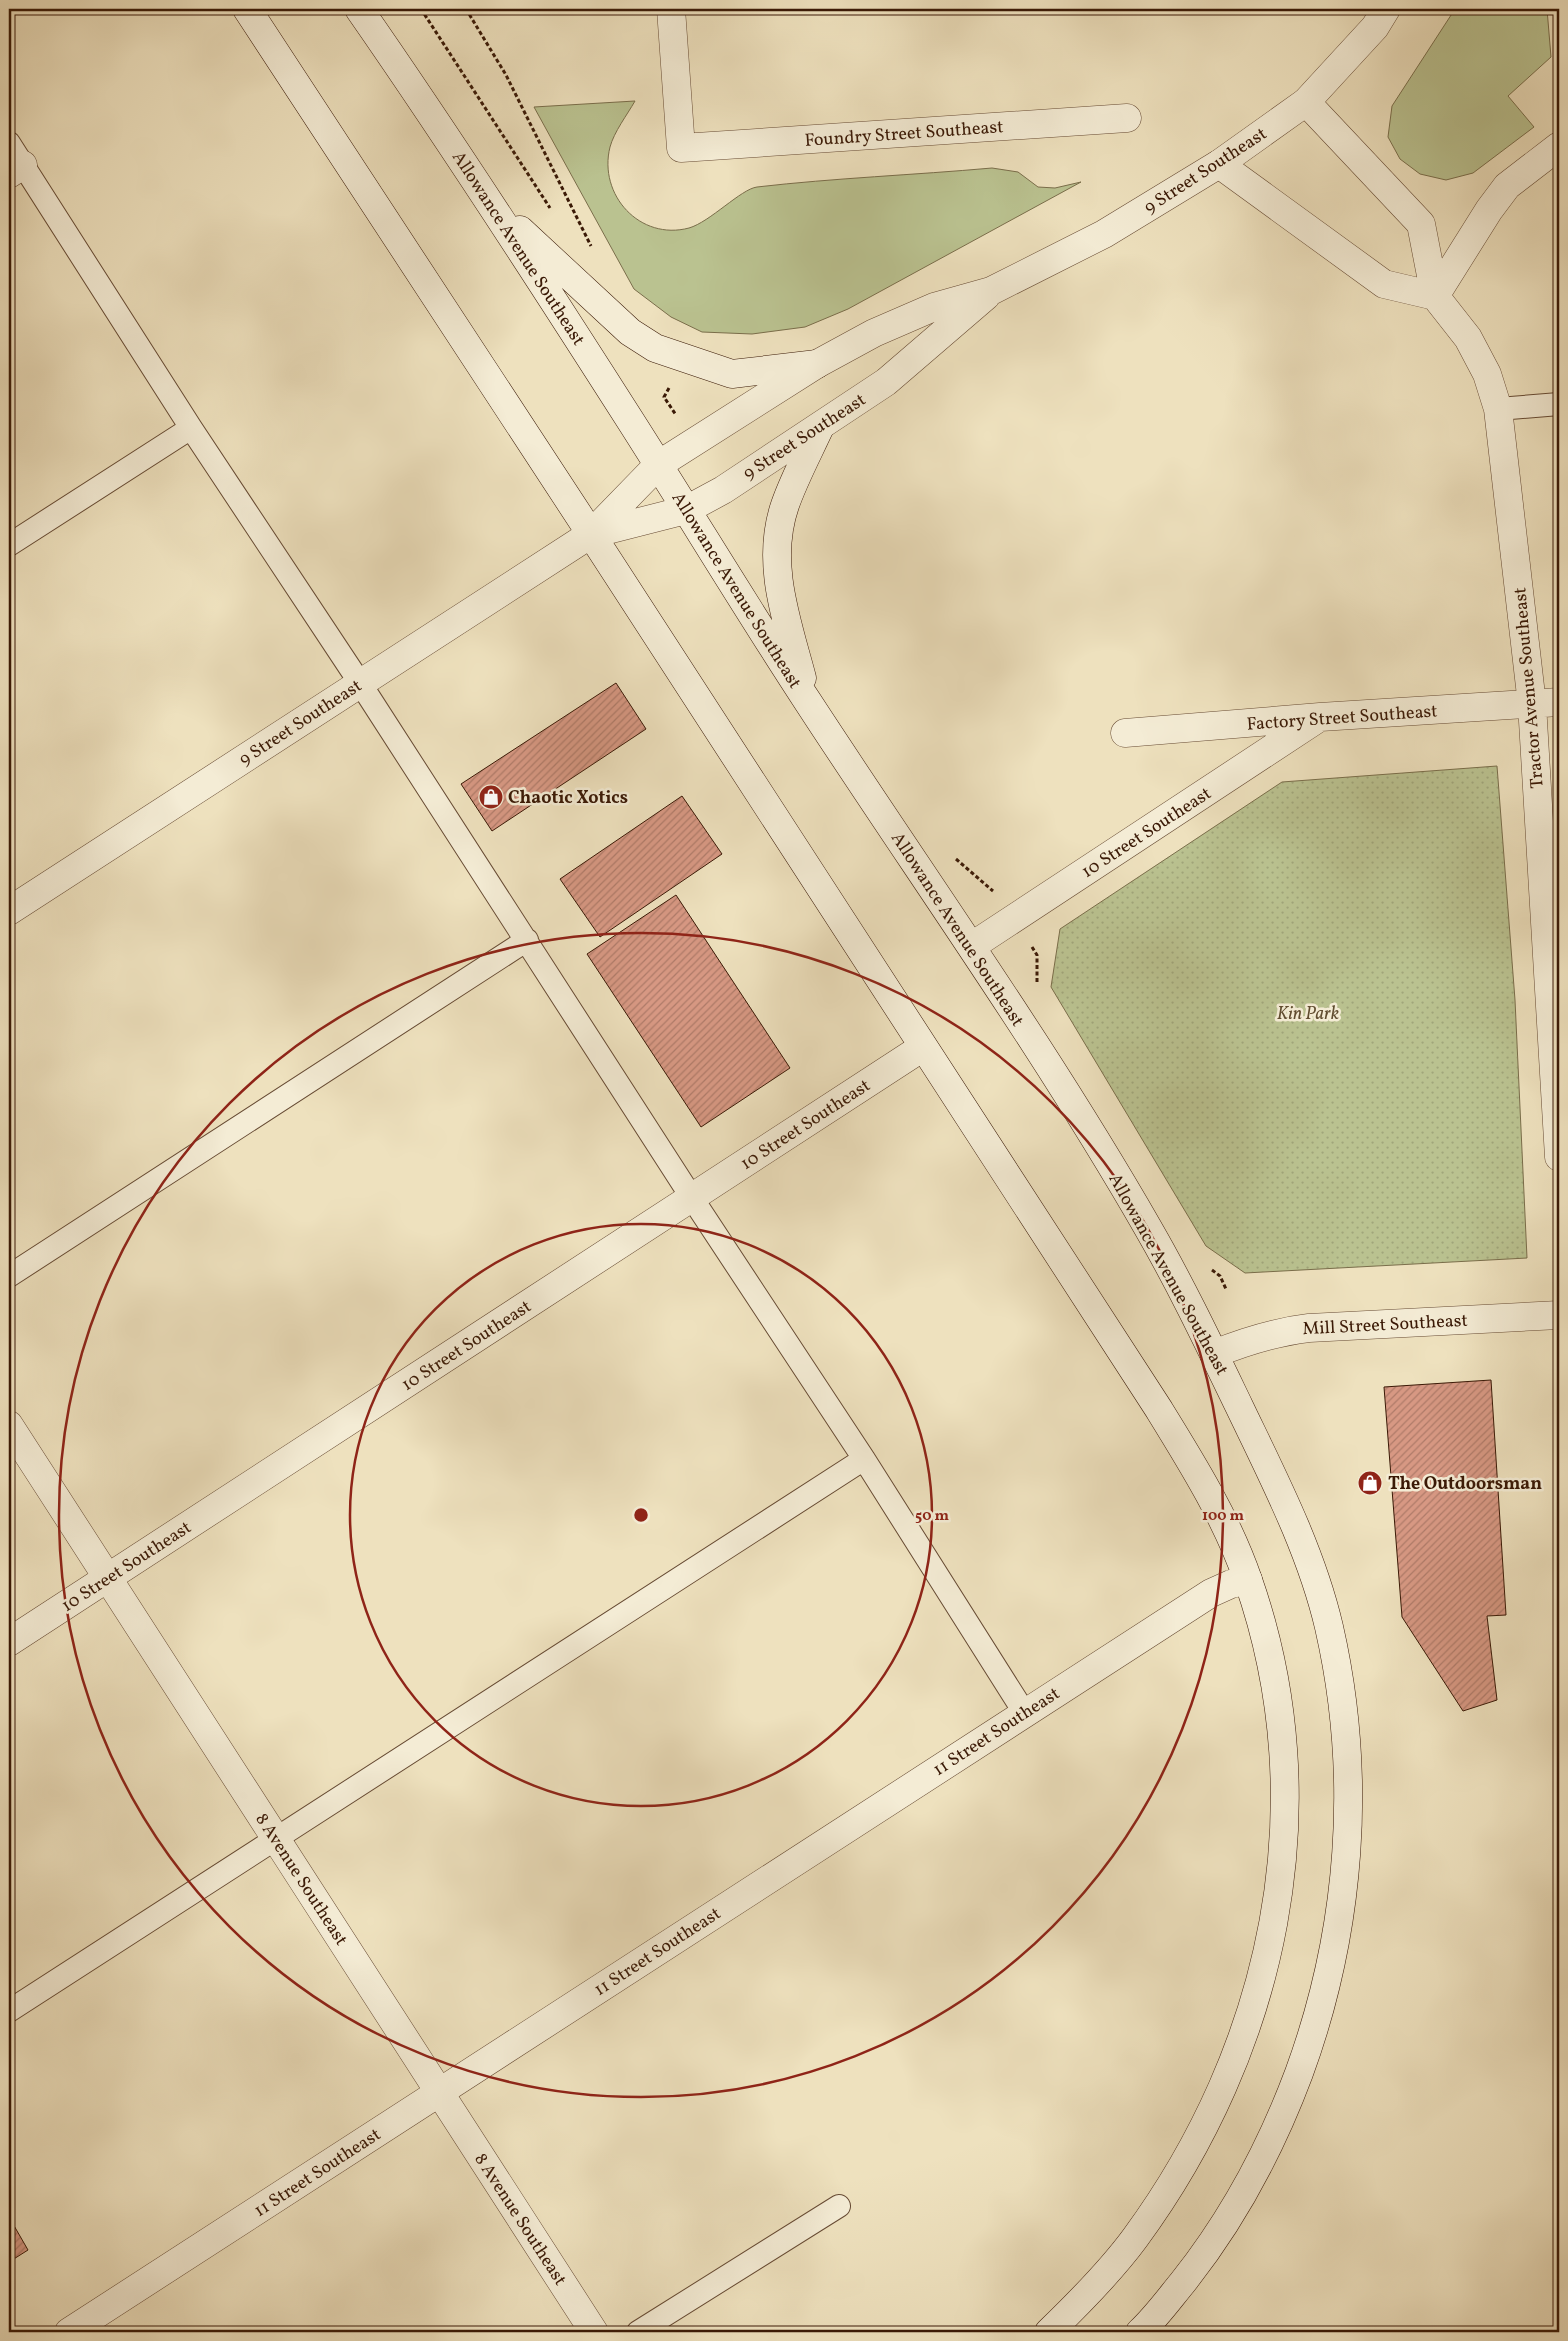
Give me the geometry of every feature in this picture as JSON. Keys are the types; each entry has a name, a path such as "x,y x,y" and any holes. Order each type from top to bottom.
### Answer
{"street":[{"path":"247,9 591,534 1191,1460 1220,1514 1248,1580 1277,1695 1283,1749 1285,1813 1283,1858 1278,1901 1266,1962 1249,2020 1229,2076 1205,2128 1173,2183 1134,2240 1084,2298 1049,2332"},
{"name":"Allowance Avenue Southeast","path":"359,9 491,204 809,704 972,946 1149,1230 1214,1354 1289,1511 1316,1580 1328,1623 1336,1665 1345,1742 1349,1816 1346,1870 1337,1929 1315,2027 1287,2105 1253,2178 1208,2250 1154,2319 1140,2332"},
{"name":"Foundry Street Southeast","path":"671,9 681,148 1127,118"},
{"name":"9 Street Southeast","path":"9,911 591,534 658,465 692,441 817,364 874,333 934,307 991,291 1104,234 1219,164 1306,102 1375,27 1386,9"},
{"name":"Tractor Avenue Southeast","path":"1306,102 1421,224 1435,296 1468,338 1488,374 1498,409 1532,704 1555,1019 1559,1157"},
{"path":"1219,164 1384,284 1435,296 1489,210 1507,186 1559,146"},
{"path":"491,204 630,332 655,348 732,374 817,364"},
{"name":"9 Street Southeast","path":"591,534 686,510 723,490 820,428 886,382 991,291"},
{"path":"809,704 781,597 776,557 778,532 785,505 820,428"},
{"name":"Factory Street Southeast","path":"1125,733 1320,717 1559,702"},
{"name":"10 Street Southeast","path":"972,946 1320,717"},
{"name":"10 Street Southeast","path":"9,1642 922,1047"},
{"name":"Mill Street Southeast","path":"1214,1354 1280,1331 1559,1315"},
{"name":"8 Avenue Southeast","path":"9,1425 594,2332"},
{"name":"11 Street Southeast","path":"70,2332 1024,1712 1211,1593 1231,1584 1248,1580"}],"lane":[{"path":"14,161 360,683 692,1198 864,1459 1024,1712"},
{"path":"1498,409 1559,404"},
{"path":"9,546 190,428"},
{"path":"9,1276 527,940"},
{"path":"9,2011 864,1459"},
{"path":"638,2332 839,2206"}],"path":[{"path":"421,9 553,213"},
{"path":"466,9 506,75 592,250"},
{"path":"671,385 664,397 679,420"},
{"path":"950,854 1000,897"}],"green space":[{"path":"1455,9 1547,9 1551,57 1508,96 1534,127 1473,173 1446,180 1420,174 1400,159 1388,137 1392,106"},
{"path":"635,101 610,147 608,165 610,182 617,197 627,210 639,221 654,228 671,230 697,225 743,193 757,187 992,168 1018,172 1038,187 1055,188 1081,182 848,309 805,327 752,334 702,332 671,317 634,289 534,107"},
{"name":"Kin Park","path":"1497,766 1515,1000 1527,1258 1245,1273 1206,1246 1051,987 1060,929 1282,782"}],"building":[{"path":"616,683 646,729 492,831 461,784"},
{"path":"682,796 722,854 600,937 560,879"},
{"path":"676,895 790,1068 701,1127 587,954"},
{"path":"1491,1380 1506,1615 1487,1616 1497,1700 1463,1711 1402,1617 1384,1387"},
{"path":"9,2217 28,2250 9,2262"}],"place":[{"name":"Chaotic Xotics","path":"491,797"},
{"name":"The Outdoorsman","path":"1370,1483"}]}
